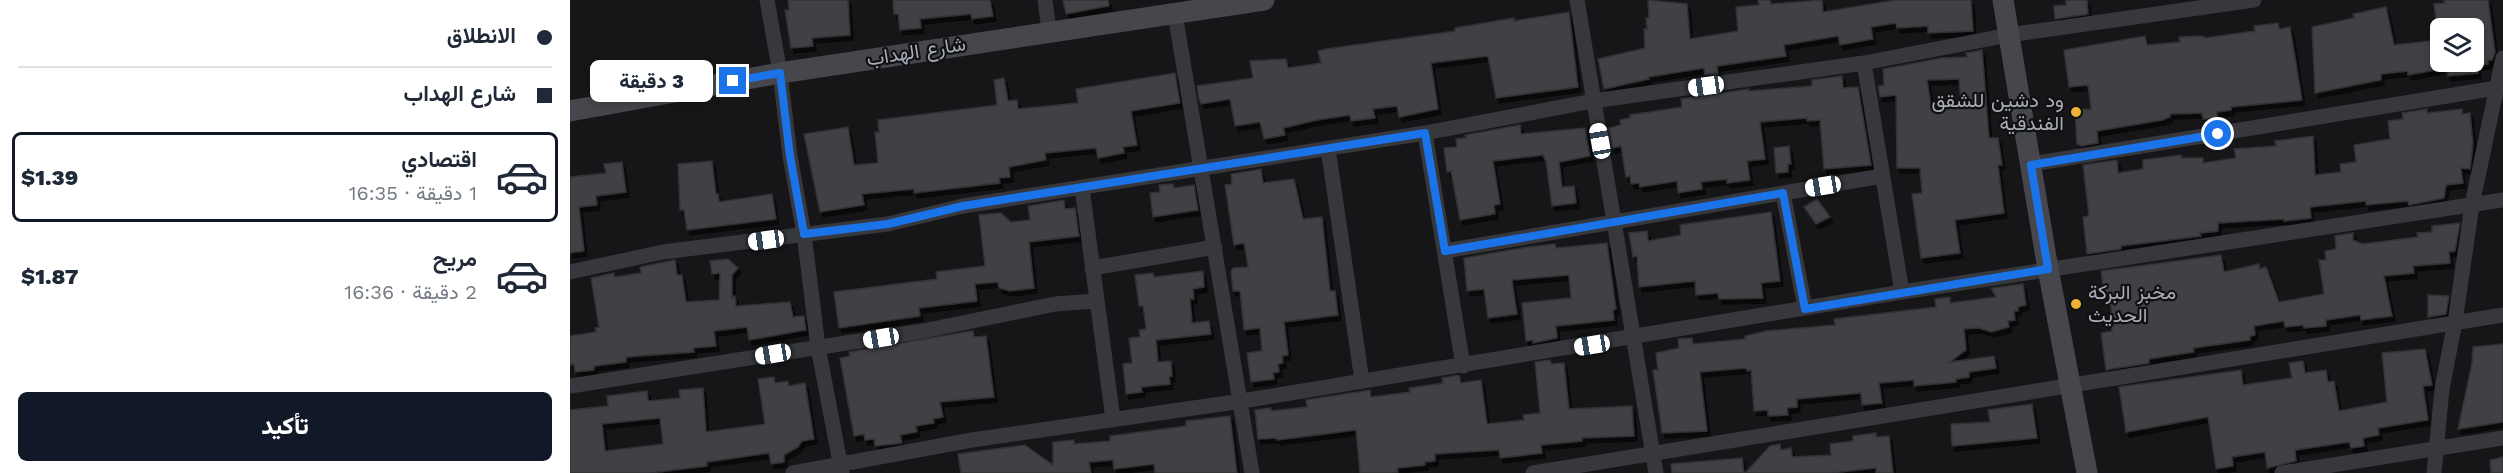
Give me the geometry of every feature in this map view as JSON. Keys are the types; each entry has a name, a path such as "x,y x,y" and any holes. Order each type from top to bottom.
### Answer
{"street":[{"path":"767,0 804,234 818,347 842,469"},
{"path":"1045,0 1049,30"},
{"name":"شارع الهداب","path":"570,111 780,73 1049,30 1264,0"},
{"path":"1577,0 1656,473"},
{"path":"2003,0 2048,269 2088,473"},
{"path":"570,272 663,252 888,224 963,206 1425,133 1593,101 1864,63 2009,35 2254,0"},
{"path":"1175,14 1242,401 1252,473"},
{"path":"2434,473 2442,389 2455,322 2472,205 2500,87 2503,58"},
{"path":"1864,63 1902,292"},
{"path":"2031,165 2500,87"},
{"path":"1425,133 1463,366"},
{"path":"1328,148 1362,381"},
{"path":"1445,251 1613,220 1882,176"},
{"path":"1082,188 1113,419"},
{"path":"1783,193 1805,309"},
{"path":"793,473 842,469 972,440 1242,401 1902,292 2503,200"},
{"path":"1092,268 1215,247"},
{"path":"570,386 922,332 1055,304 1096,301"},
{"path":"1533,473 2503,315"},
{"path":"2282,473 2503,438"}],"building":[{"path":"788,0 848,0 850,35 812,38 813,46 791,48 785,10 789,10"},
{"path":"893,0 990,0 993,16 972,19 971,14 920,19 921,28 900,30 898,14 894,14"},
{"path":"1063,0 1108,0 1109,6 1066,14"},
{"path":"1648,0 1687,4 1690,39 1738,31 1736,7 1759,5 1758,0 1770,0 1771,4 1822,0 1823,12 1896,0 1971,0 1973,31 1928,33 1928,26 1897,28 1896,23 1871,27 1873,39 1840,45 1838,36 1784,45 1786,56 1717,66 1718,74 1705,75 1704,68 1648,77 1649,79 1604,89 1598,59 1645,48 1644,29 1647,29 1646,18 1649,18"},
{"path":"2066,0 2087,0 2088,14 2055,19 2054,6 2066,5"},
{"path":"2444,0 2488,0 2495,53 2492,60 2488,60 2488,64 2484,64 2484,18 2436,18 2434,4 2445,3"},
{"path":"2386,7 2394,45 2430,41 2430,71 2408,75 2408,71 2381,74 2381,80 2315,93 2312,27 2354,18 2353,14"},
{"path":"1569,12 1578,87 1496,98 1488,56 1431,63 1438,109 1399,117 1397,106 1373,109 1375,118 1351,121 1350,115 1317,120 1283,128 1285,135 1264,139 1260,122 1235,126 1230,99 1201,104 1199,99 1197,86 1253,78 1250,61 1286,59 1288,68 1321,63 1318,51 1326,49 1455,31 1455,28 1514,18 1514,21"},
{"path":"2278,23 2279,29 2290,27 2302,100 2231,107 2231,110 2217,112 2217,118 2203,119 2202,113 2170,114 2170,117 2162,120 2097,131 2098,143 2081,146 2077,144 2075,110 2091,109 2088,85 2069,87 2064,50 2145,36 2147,45 2180,42 2179,37 2204,36 2204,38 2255,31 2254,26"},
{"path":"1982,50 1989,138 1998,138 2002,165 1998,165 2004,213 1955,220 1960,253 1921,258 1912,194 1922,193 1920,168 1897,168 1896,95 1880,97 1878,86 1884,85 1883,69 1942,58 1967,57 1966,53","holes":["1959,79 1961,103 1931,106 1927,80"]},
{"path":"2447,72 2478,73 2448,76"},
{"path":"1175,73 1180,103 1131,111 1137,145 1123,147 1124,153 1098,158 1096,148 1045,153 1046,160 1009,167 1010,177 999,178 1000,183 914,193 914,189 862,194 864,205 820,212 804,134 848,127 854,165 878,163 875,132 879,132 878,120 997,105 994,80 1004,78 1008,101 1017,100 1018,109 1078,103 1076,89"},
{"path":"1842,76 1843,88 1858,87 1871,165 1824,169 1820,120 1807,121 1807,118 1760,122 1765,159 1747,161 1750,180 1727,183 1727,179 1701,182 1702,189 1678,193 1677,181 1640,187 1639,183 1631,184 1630,176 1626,177 1621,146 1612,148 1608,128 1621,125 1620,120 1630,118 1630,115 1682,107 1681,99 1749,89 1749,91 1812,86 1812,80"},
{"path":"2427,109 2427,113 2462,109 2462,114 2470,113 2473,144 2470,169 2461,168 2463,183 2446,185 2444,198 2409,205 2408,201 2366,205 2366,201 2310,207 2311,218 2218,223 2218,231 2200,233 2201,236 2121,246 2121,249 2087,254 2083,217 2089,216 2083,165 2117,160 2118,173 2143,169 2143,160 2181,155 2182,158 2203,158 2203,163 2236,158 2234,149 2276,146 2275,141 2313,136 2315,175 2341,172 2340,164 2356,162 2354,145 2390,139 2388,121 2403,119 2402,113"},
{"path":"1520,125 1521,134 1585,128 1590,156 1559,162 1562,187 1574,186 1576,203 1552,206 1543,155 1493,161 1500,204 1494,205 1495,214 1460,220 1451,171 1447,172 1444,148 1457,147 1456,139 1466,138 1465,135"},
{"path":"1789,146 1791,164 1788,164 1788,172 1776,173 1774,148"},
{"path":"712,161 719,202 772,194 776,219 687,230 684,210 680,210 678,164"},
{"path":"622,162 626,192 596,196 597,205 579,207 584,251 570,253 570,177 606,173 604,164"},
{"path":"1261,169 1263,183 1294,179 1303,219 1322,217 1330,291 1335,291 1338,315 1284,322 1288,355 1282,356 1283,363 1278,364 1279,372 1273,373 1274,379 1251,382 1247,353 1262,351 1260,328 1244,330 1240,291 1233,291 1231,272 1233,268 1248,267 1244,243 1234,245 1225,185 1232,184 1231,174"},
{"path":"1173,184 1174,188 1194,185 1198,210 1153,217 1150,193 1160,192 1159,185"},
{"path":"1817,199 1830,217 1816,224 1804,207"},
{"path":"1064,200 1065,209 1075,208 1079,236 1029,242 1034,288 1010,291 999,288 998,282 975,284 977,301 919,308 920,316 839,328 834,292 937,279 936,272 985,266 979,215 1001,213 1011,222 1030,220 1028,206"},
{"path":"1771,212 1780,281 1761,283 1763,298 1719,299 1718,293 1696,295 1695,281 1639,287 1637,256 1633,257 1629,233 1647,231 1648,241 1681,235 1680,225"},
{"path":"2460,223 2455,251 2449,252 2450,263 2413,266 2414,273 2384,276 2392,316 2361,320 2360,315 2326,320 2326,326 2304,328 2303,325 2285,327 2284,321 2254,326 2255,335 2250,336 2250,340 2193,348 2194,352 2149,359 2149,363 2106,370 2101,333 2112,331 2111,322 2113,322 2109,294 2104,295 2101,271 2221,255 2224,272 2259,264 2260,269 2266,267 2279,302 2324,294 2319,260 2326,260 2325,251 2336,249 2335,236 2353,233 2353,240 2362,244 2418,237 2417,233 2432,232 2432,226"},
{"path":"1607,243 1616,309 1613,310 1614,320 1556,326 1557,338 1533,343 1533,340 1526,341 1522,303 1571,298 1569,275 1512,280 1517,314 1488,318 1484,289 1467,291 1464,258 1555,244 1556,248"},
{"path":"728,259 738,268 732,275 732,297 735,296 736,306 790,302 793,317 804,316 806,330 749,340 747,327 714,331 716,346 693,348 694,352 626,357 626,362 594,366 594,370 575,372 574,364 570,365 570,336 596,332 595,328 599,327 591,278 614,273 614,277 641,273 640,267 675,260 677,275 682,275 686,302 719,300 720,273 712,274 710,261"},
{"path":"1203,271 1204,287 1193,289 1194,299 1190,299 1192,323 1209,321 1211,334 1156,340 1158,362 1171,361 1170,384 1141,387 1142,392 1126,394 1123,364 1132,363 1129,338 1140,337 1139,330 1146,329 1143,306 1139,306 1135,275 1153,273 1154,277"},
{"path":"2023,284 2026,305 2014,311 2015,320 2008,321 2009,327 1991,332 1979,328 1964,329 1966,350 1950,362 1994,356 1996,368 1969,372 1969,377 1956,379 1956,382 1914,386 1914,380 1879,383 1882,403 1862,405 1861,393 1797,399 1797,407 1787,408 1788,415 1768,416 1768,410 1754,411 1751,370 1747,371 1746,368 1700,372 1707,431 1662,433 1653,370 1658,370 1656,353 1679,348 1678,339 1692,338 1693,344 1745,339 1745,336 1766,331 1835,325 1834,319 1936,307 1935,299 1950,297 1950,303 1996,297 1991,288"},
{"path":"2428,295 2449,296 2446,314 2428,317"},
{"path":"973,331 974,337 986,336 994,397 940,402 943,417 933,419 934,423 916,426 917,432 900,435 902,443 875,446 874,439 865,440 864,434 854,436 840,358 850,356 849,352"},
{"path":"2503,344 2503,422 2458,429 2472,363 2473,347"},
{"path":"2425,349 2432,385 2423,386 2428,420 2378,428 2379,435 2363,438 2364,446 2351,448 2349,442 2295,450 2296,461 2267,468 2265,452 2232,457 2233,466 2216,469 2208,417 2126,432 2119,387 2241,370 2243,385 2292,378 2289,363 2303,361 2305,373 2326,370 2328,382 2334,381 2339,411 2387,402 2382,353"},
{"path":"1550,360 1551,364 1564,363 1569,409 1632,406 1634,436 1582,438 1582,441 1541,445 1542,453 1500,458 1499,450 1435,454 1435,461 1425,462 1425,465 1397,468 1398,472 1391,473 1360,473 1356,430 1277,440 1276,438 1258,439 1255,410 1271,408 1271,411 1307,407 1306,400 1370,390 1371,397 1410,392 1409,388 1443,383 1442,378 1459,375 1461,383 1481,380 1487,424 1524,420 1523,415 1540,413 1535,362"},
{"path":"774,377 775,383 788,381 789,386 805,383 814,439 802,441 798,447 784,455 784,462 771,464 769,453 707,462 707,466 650,473 570,473 570,410 608,406 607,396 647,391 648,401 680,398 679,390 703,388 706,432 765,424 758,379","holes":["660,418 663,444 605,451 602,424"]},
{"path":"2032,404 2037,438 1952,446 1951,424 1990,422 1988,410"},
{"path":"1230,416 1237,473 1155,473 1154,464 1114,469 1113,460 1089,462 1091,473 961,473 958,454 1025,445 1053,465 1053,442 1074,440 1074,444 1110,441 1110,436 1186,426 1186,421"},
{"path":"1876,433 1876,437 1889,436 1893,473 1876,473 1876,468 1831,473 1745,473 1770,446 1780,444 1781,450 1791,448 1792,457 1831,455 1830,444 1853,441 1853,436"},
{"path":"2503,457 2503,473 2491,473 2490,460"},
{"path":"1742,458 1744,473 1672,473 1671,464"}],"place":[{"name":"ود دشين للشقق الفندقية","path":"2076,112"},
{"name":"مخبز البركة الحديث","path":"2076,304"}],"route":[{"path":"733,81 780,73 790,156 804,234 888,224 963,206 1425,133 1445,251 1613,220 1783,193 1805,309 2048,269 2031,165 2218,134"}]}
